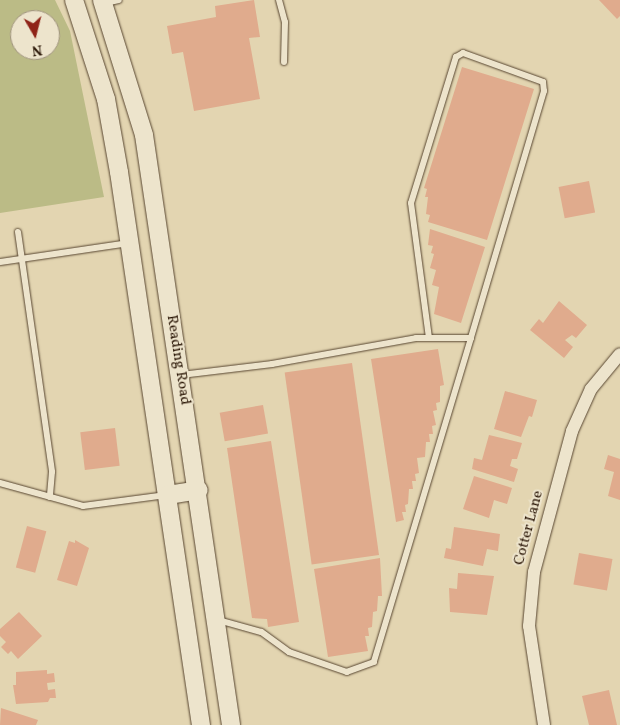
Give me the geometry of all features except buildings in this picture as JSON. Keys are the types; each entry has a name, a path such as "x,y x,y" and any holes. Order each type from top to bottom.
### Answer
{"main road":[{"name":"Reading Road","path":"74,0 106,99 131,243 201,725"},
{"name":"Reading Road","path":"108,1 144,135 199,490 231,725"},
{"path":"131,243 159,238"},
{"path":"168,495 199,490"}],"street":[{"name":"Cotter Lane","path":"544,725 529,626 534,572 572,431 591,389 620,354"}],"lane":[{"path":"279,0 285,22 284,62"},
{"path":"216,619 261,632 289,652 347,672 374,662 544,91 542,82 463,53 456,57 411,204 428,338"},
{"path":"18,232 52,472 50,497"},
{"path":"0,262 131,243"},
{"path":"181,375 428,338 471,338"},
{"path":"0,483 83,506 168,495"}],"green space":[{"path":"0,0 55,0 60,10 10,10 10,60 60,60 60,10 70,31 104,197 0,213"}]}
